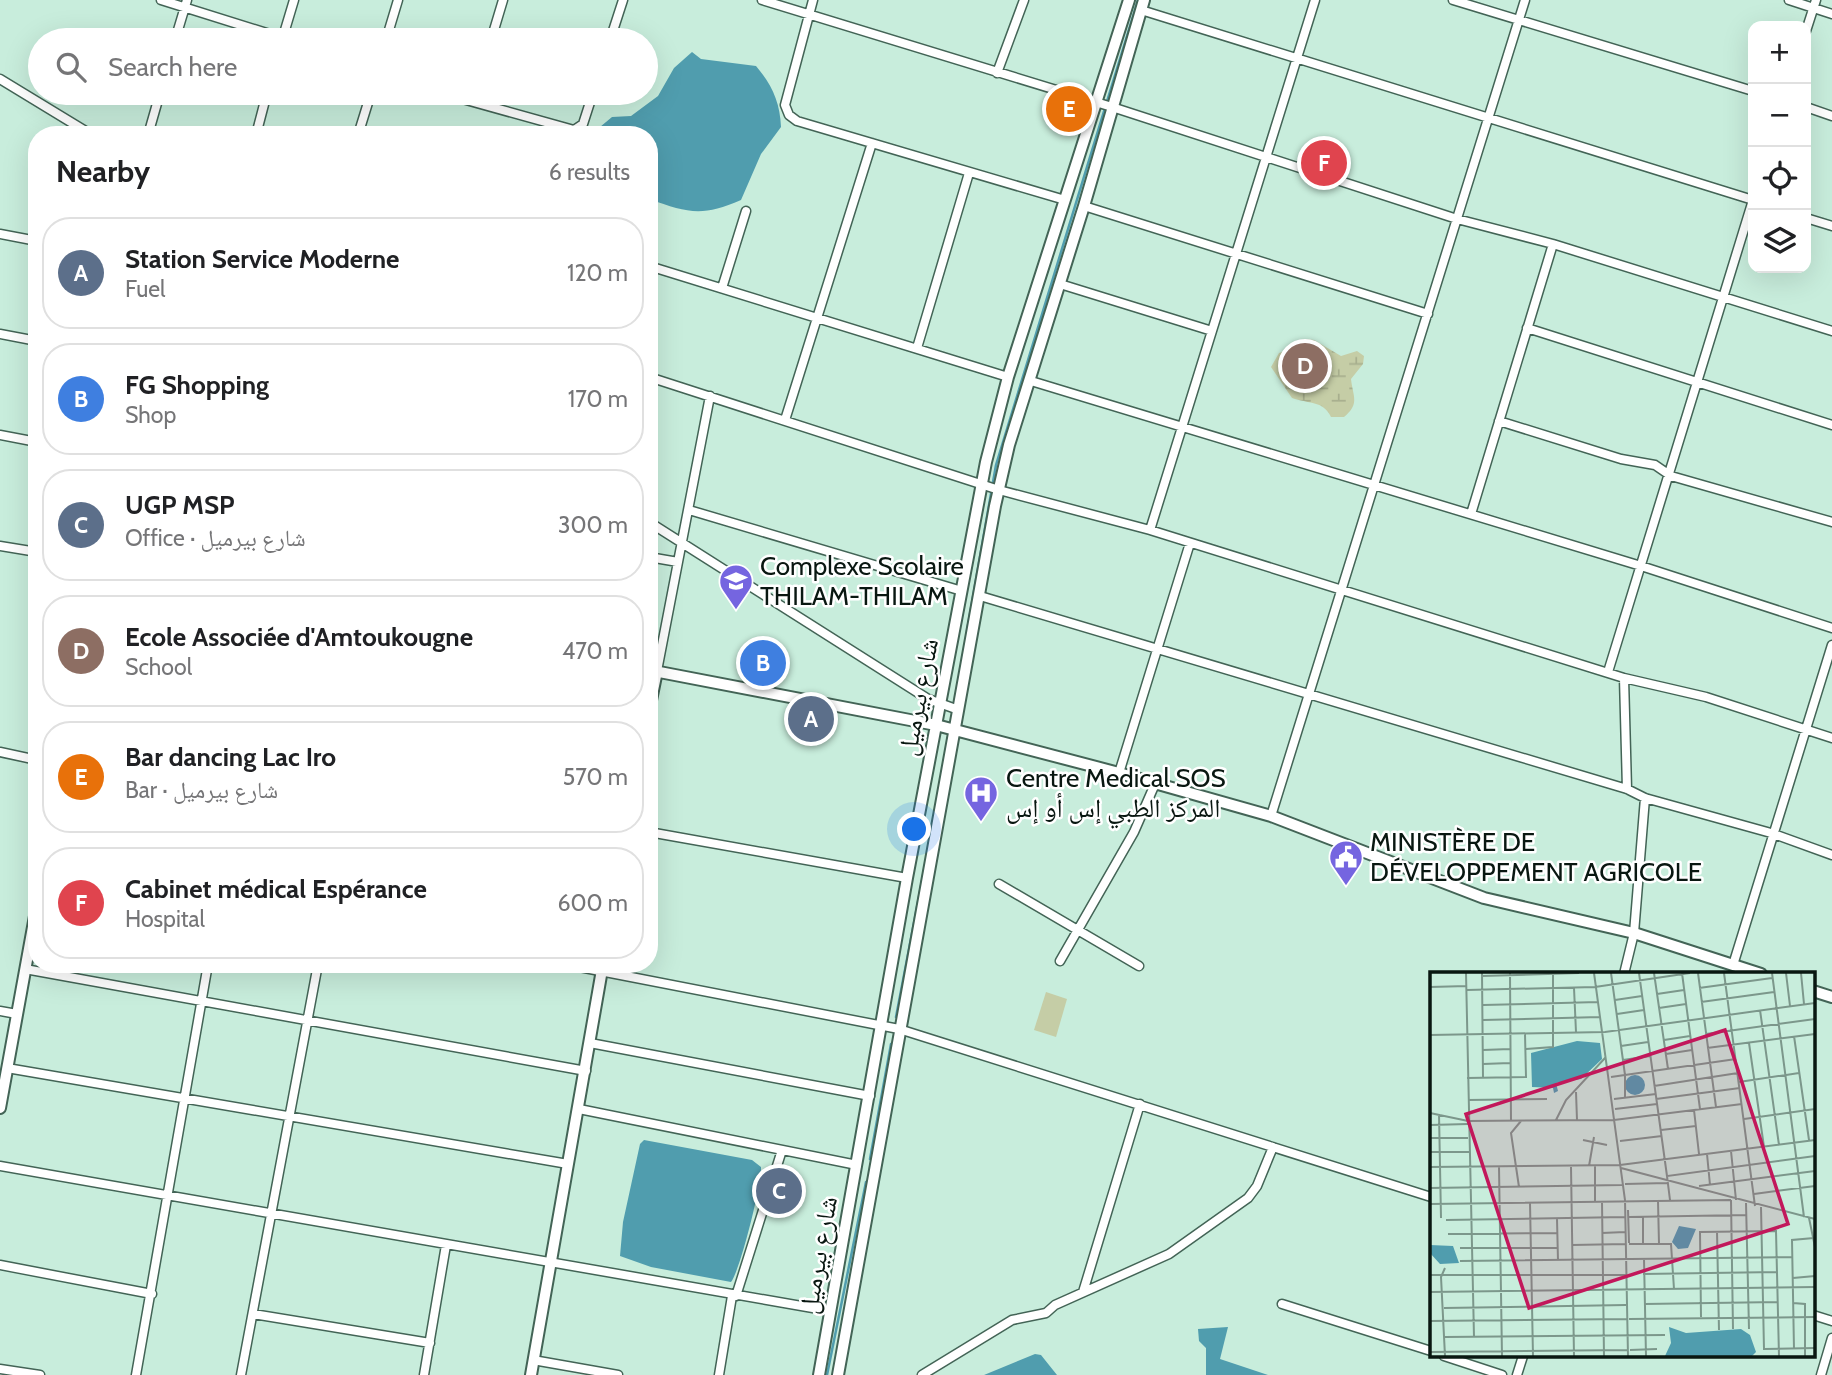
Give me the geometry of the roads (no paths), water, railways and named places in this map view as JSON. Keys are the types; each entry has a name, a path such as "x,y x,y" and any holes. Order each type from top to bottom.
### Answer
{"street":[{"path":"161,0 186,4 254,28"},
{"path":"288,28 294,0"},
{"path":"390,28 398,0"},
{"path":"495,28 503,0"},
{"path":"614,28 623,0"},
{"path":"762,0 1095,104 1112,107 1457,219 1553,244 1832,331"},
{"path":"813,0 785,105 789,116 969,173 1065,200"},
{"path":"998,73 1024,0"},
{"name":"شارع بيرميل","path":"838,1375 890,1027 907,878 981,482 1008,377 1129,0"},
{"path":"1150,530 1315,0"},
{"path":"1453,0 1748,89"},
{"path":"1271,816 1525,0"},
{"path":"1789,0 1814,4 1832,13"},
{"path":"179,28 186,4"},
{"path":"1809,21 1814,4"},
{"path":"1142,5 1298,57 1748,198"},
{"name":"شارع بيرميل","path":"819,1375 870,1096 890,1027 980,596 999,489 1142,5"},
{"path":"0,79 28,96"},
{"path":"43,105 77,126"},
{"path":"151,126 157,105"},
{"path":"258,126 264,105"},
{"path":"361,126 367,105"},
{"path":"480,105 559,126"},
{"path":"580,126 589,105"},
{"path":"1811,109 1832,116"},
{"path":"785,420 872,142"},
{"path":"917,348 969,173"},
{"path":"1084,206 1428,314"},
{"path":"1608,672 1671,476 1695,382 1750,210"},
{"path":"722,288 746,211"},
{"path":"1811,220 1832,226"},
{"path":"0,234 28,239"},
{"path":"1471,514 1553,244"},
{"path":"658,270 1008,377"},
{"path":"1060,284 1212,331"},
{"path":"1527,328 1832,425"},
{"path":"0,334 28,339"},
{"path":"658,380 999,489 1150,530 1624,678 1706,697 1832,738"},
{"path":"1031,381 1641,566 1832,628"},
{"path":"658,649 682,545 710,397"},
{"path":"1499,421 1621,459 1656,465 1671,476 1832,522"},
{"path":"0,435 28,440"},
{"path":"689,510 962,591"},
{"path":"658,528 940,705 956,709"},
{"path":"1119,772 1160,647 1190,543"},
{"path":"0,546 28,551"},
{"path":"658,558 678,562"},
{"path":"980,596 1160,647 1627,789 1645,798 1772,833 1832,855"},
{"path":"1733,965 1832,645"},
{"path":"658,672 936,725 1119,772 1271,816 1485,898 1634,933 1755,972"},
{"path":"1624,678 1627,789"},
{"path":"0,752 28,758"},
{"path":"1060,961 1134,832 1155,784"},
{"path":"1624,972 1634,933 1645,798"},
{"path":"658,834 907,878"},
{"path":"999,884 1139,966"},
{"path":"0,1108 28,952"},
{"path":"51,973 586,1071"},
{"path":"136,1375 207,973"},
{"path":"241,1375 316,973"},
{"path":"531,1375 602,973"},
{"path":"627,973 890,1027 1430,1196"},
{"path":"1814,991 1832,997"},
{"path":"0,1011 17,1014"},
{"path":"590,1043 870,1096"},
{"path":"7,1068 568,1164"},
{"path":"1083,1292 1140,1104"},
{"path":"579,1109 857,1165"},
{"path":"922,1375 1012,1320 1046,1313 1083,1292 1169,1254 1248,1198 1257,1186 1273,1147"},
{"path":"719,1375 734,1296 782,1150"},
{"path":"0,1166 830,1311"},
{"path":"424,1375 446,1245"},
{"path":"0,1265 152,1294"},
{"path":"1282,1304 1430,1351"},
{"path":"253,1314 430,1343"},
{"path":"1814,1315 1832,1321"},
{"path":"1821,1375 1832,1338"},
{"path":"1450,1358 1502,1375"},
{"path":"1517,1375 1522,1358"},
{"path":"533,1360 618,1375"},
{"path":"0,1368 40,1375"}],"water":[{"path":"692,52 701,59 756,66 767,80 779,110 781,127 761,154 741,200 705,211 685,210 658,202 658,126 601,126 612,117 631,116 646,105 658,105 658,96 674,68"},
{"path":"644,1140 752,1160 761,1167 750,1226 731,1282 651,1267 620,1256 623,1222 640,1144"},
{"path":"1228,1327 1220,1359 1268,1375 1206,1375 1206,1348 1199,1341 1198,1329"},
{"path":"1035,1354 1041,1355 1057,1375 984,1375"}],"waterway":[{"path":"967,631 996,465 1138,0"},
{"path":"896,1017 925,865"},
{"path":"870,1159 891,1044"},
{"path":"827,1375 866,1182"}],"place":[{"name":"Bar dancing Lac Iro","path":"1069,109"},
{"name":"Cabinet médical Espérance","path":"1324,163"},
{"name":"Ecole Associée d'Amtoukougne","path":"1305,366"},
{"name":"Complexe Scolaire THILAM-THILAM","path":"736,611"},
{"name":"FG Shopping","path":"763,663"},
{"name":"Station Service Moderne","path":"811,719"},
{"name":"Centre Medical SOS المركز الطبي إس أو إس","path":"981,823"},
{"name":"MINISTÈRE DE DÉVELOPPEMENT AGRICOLE","path":"1346,887"},
{"name":"UGP MSP","path":"779,1191"}]}
